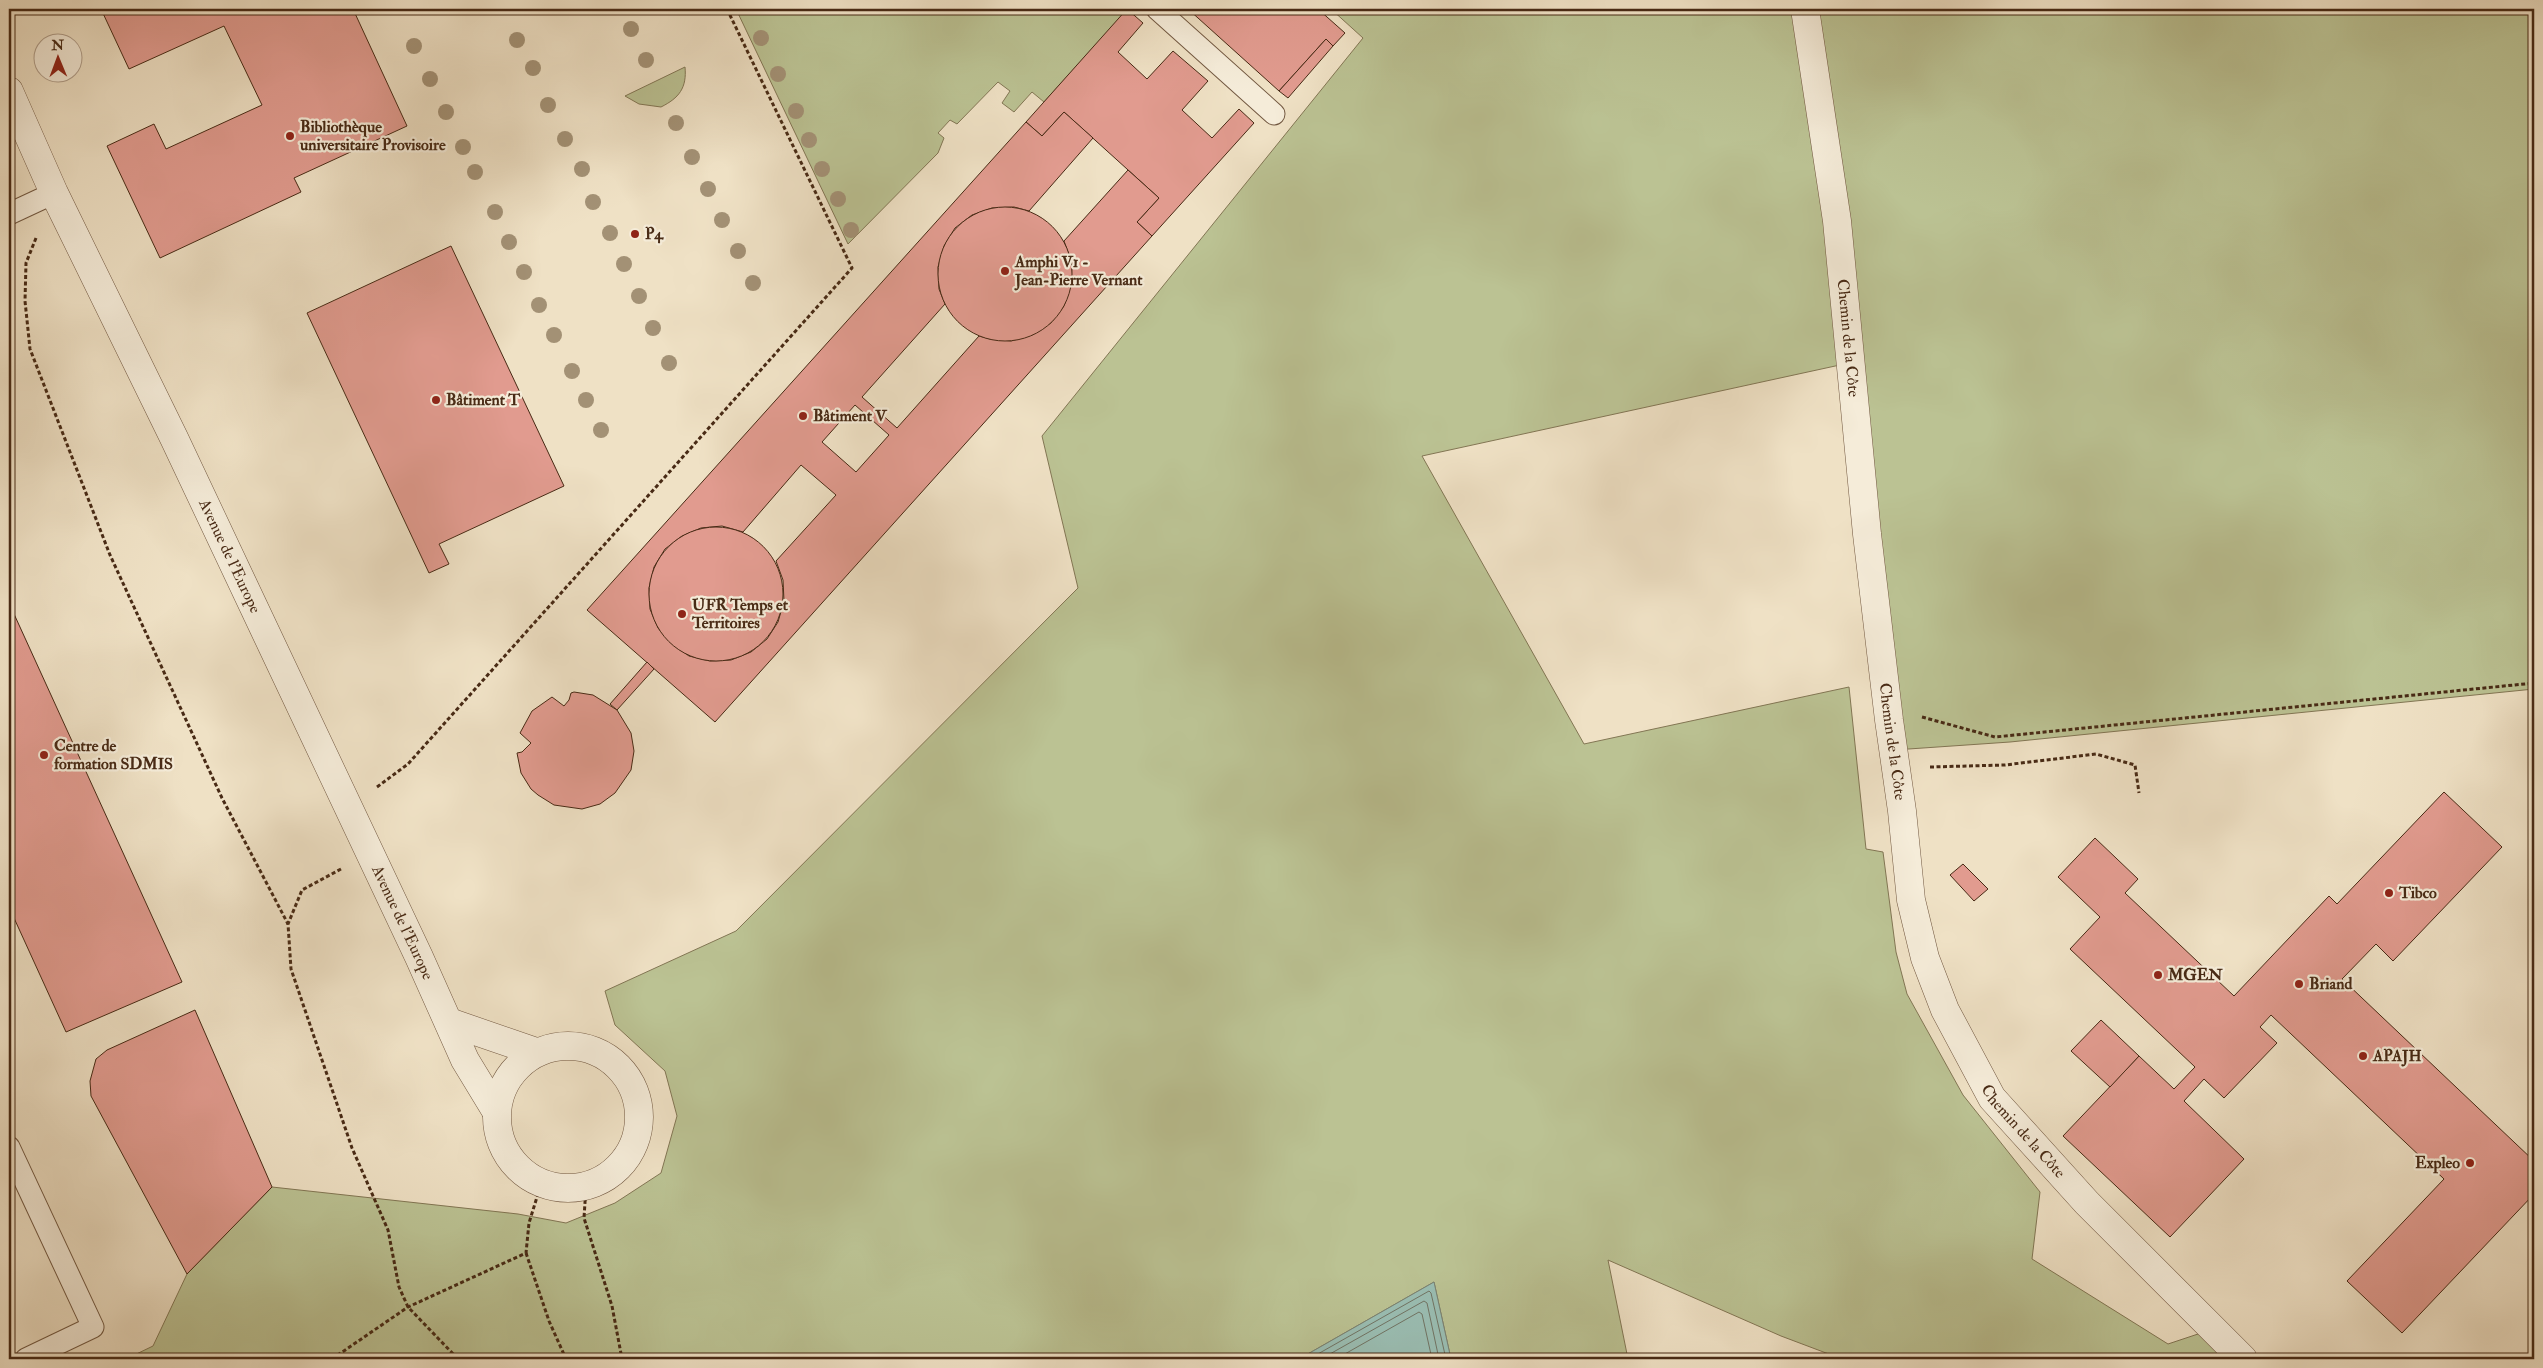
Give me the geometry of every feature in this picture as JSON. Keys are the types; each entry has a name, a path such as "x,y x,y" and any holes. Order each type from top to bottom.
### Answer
{"street":[{"name":"Chemin de la Côte","path":"1805,9 1837,221 1864,506 1889,720 1897,768 1911,900 1925,958 1945,1010 1992,1098 2087,1203 2243,1359"},
{"name":"Avenue de l'Europe","path":"9,91 54,193 174,438 347,809 449,1022 465,1060 496,1110"},
{"path":"449,1022 536,1052 579,1045 618,1064 639,1100 637,1140 618,1169 586,1187 541,1184 508,1158 496,1110 508,1076 536,1052"}],"lane":[{"path":"1157,9 1274,114"},
{"path":"9,214 54,193"},
{"path":"9,1147 93,1327 26,1359"}],"path":[{"path":"347,809 408,764 852,268 726,9"},
{"path":"54,193 26,263 24,301 30,349 110,555 222,798 288,924 291,969 352,1148 388,1230 399,1287 408,1307 458,1359"},
{"path":"1889,720 1918,716 1995,736 2534,683"},
{"path":"1897,768 2005,764 2096,754 2135,765 2139,793"},
{"path":"288,924 302,890 370,854"},
{"path":"541,1184 529,1223 526,1253 549,1321 566,1359"},
{"path":"586,1187 584,1218 612,1306 622,1359"},
{"path":"332,1359 408,1307 526,1253"}],"green space":[{"path":"736,9 1137,9 1139,11 1134,15 1127,10 1044,102 1032,92 1014,112 1002,103 1010,91 998,82 957,124 950,120 938,133 944,138 938,153 848,244"},
{"path":"1331,9 2534,9 2534,689 2010,742 1894,750 1849,363 1422,456 1584,744 1849,687 1866,849 1883,852 1896,952 1907,994 1963,1095 2040,1192 2032,1259 2168,1344 2204,1332 2231,1359 1842,1359 1781,1336 1608,1260 1628,1359 1451,1359 1434,1282 1299,1359 126,1359 153,1346 187,1274 272,1187 518,1214 566,1223 615,1203 661,1173 677,1116 665,1071 615,1025 605,991 736,931 1078,588 1042,436 1363,38"},
{"path":"685,67 685,81 681,92 673,100 661,107 639,104 625,96"}],"water":[{"path":"1434,1282 1451,1359 1299,1359"}],"building":[{"name":"Bibliothèque universitaire Provisoire","path":"101,9 353,9 407,126 294,178 301,192 160,258 107,146 154,124 166,149 262,105 224,26 129,69"},
{"path":"1127,9 1143,23 1118,52 1147,79 1173,51 1208,81 1182,110 1212,138 1239,109 1254,123 1152,236 1137,222 1159,198 1064,112 1042,136 1026,122"},
{"path":"1188,9 1318,9 1345,33 1333,46 1326,39 1279,91"},
{"path":"1326,39 1333,46 1288,98 1279,91"},
{"name":"Bâtiment V","path":"1064,112 1093,138 1029,211 1014,207 992,208 972,215 955,228 944,246 938,267 939,289 945,304 862,397 897,428 979,336 1011,341 1032,335 1051,323 1064,306 1071,285 1072,263 1064,241 1128,170 1159,198 1137,222 1152,236 715,722 587,610 1026,122 1042,136","holes":["855,405 889,435 856,472 822,442","801,465 836,495 776,561 783,580 784,601 778,622 767,639 751,652 731,660 710,661 689,656 672,644 658,628 650,609 649,588 654,567 665,549 682,536 701,528 722,526 743,532"]},
{"name":"Amphi V1 - Jean-Pierre Vernant","path":"1005,207 1031,212 1053,226 1067,248 1072,274 1067,300 1053,322 1031,336 1005,341 979,336 957,322 943,300 938,274 943,248 957,226 979,212"},
{"name":"Bâtiment T","path":"451,246 564,486 439,544 449,564 429,573 307,313"},
{"path":"716,527 742,532 753,538 763,547 772,557 778,568 783,594 778,620 772,631 763,641 753,650 742,656 716,661 690,656 679,650 669,641 660,631 654,620 649,594 654,568 660,557 669,547 679,538 690,532"},
{"name":"Centre de formation SDMIS","path":"9,603 182,982 66,1032 9,907"},
{"path":"647,662 654,669 617,710 610,704"},
{"path":"571,693 593,695 617,710 631,733 634,751 631,770 615,793 600,804 582,809 554,805 531,789 521,773 517,753 522,752 531,743 520,733 532,711 552,697 564,706 569,700"},
{"path":"2444,792 2502,847 2393,961 2376,944 2342,979 2534,1161 2534,1194 2402,1333 2347,1281 2444,1179 2271,1015 2260,1027 2277,1043 2224,1098 2204,1079 2184,1101 2244,1159 2170,1237 2063,1136 2139,1056 2174,1089 2195,1067 2070,949 2100,917 2058,877 2095,838 2138,879 2125,893 2234,996 2329,896 2337,904"},
{"path":"1963,864 1988,889 1974,901 1950,875"},
{"path":"195,1010 272,1187 187,1274 91,1096 90,1081 96,1059 107,1050"},
{"path":"2101,1020 2139,1056 2110,1087 2071,1051"}],"place":[{"name":"Bibliothèque universitaire Provisoire","path":"290,136"},
{"name":"P4","path":"635,234"},
{"name":"Amphi V1 - Jean-Pierre Vernant","path":"1005,271"},
{"name":"Bâtiment T","path":"436,400"},
{"name":"Bâtiment V","path":"803,416"},
{"name":"UFR Temps et Territoires","path":"682,614"},
{"name":"Centre de formation SDMIS","path":"44,755"},
{"name":"Tibco","path":"2389,893"},
{"name":"MGEN","path":"2158,975"},
{"name":"Briand","path":"2299,984"},
{"name":"APAJH","path":"2363,1056"},
{"name":"Expleo","path":"2470,1163"}]}
